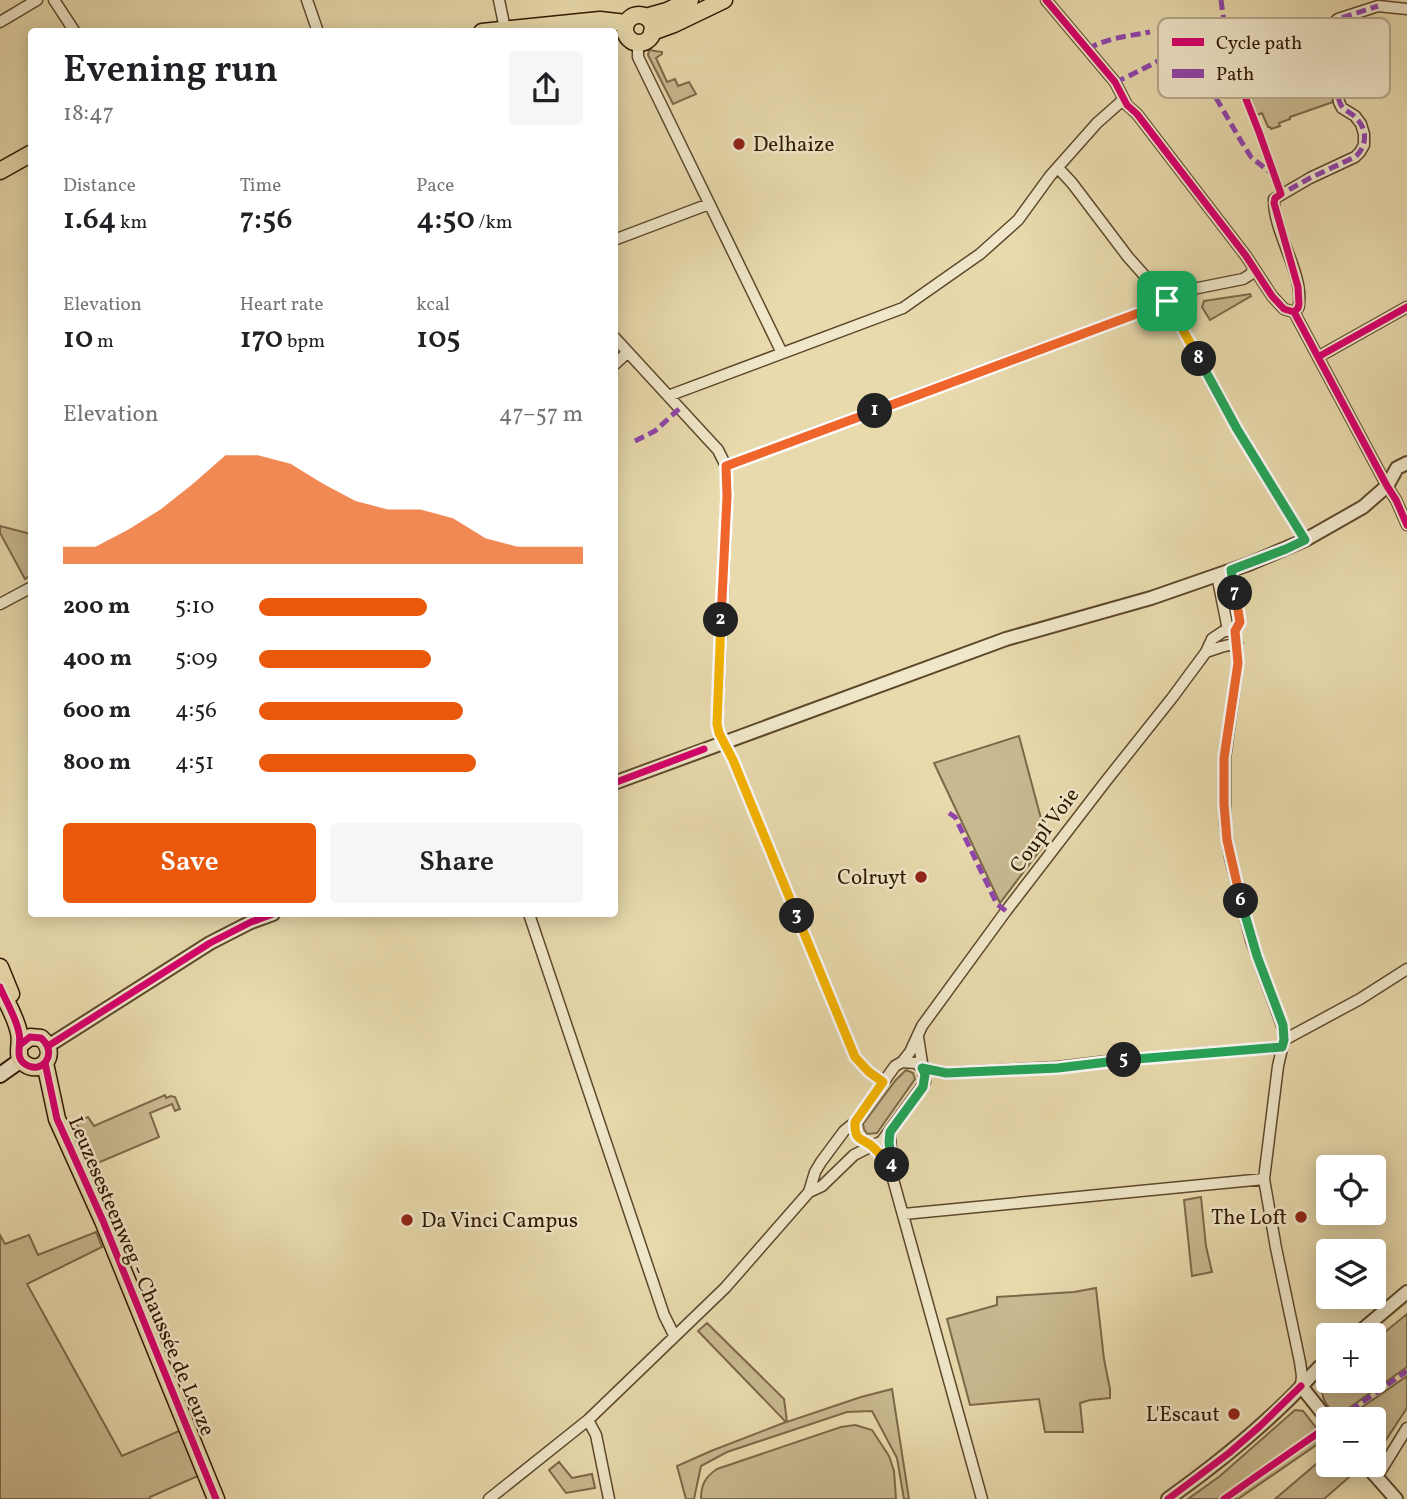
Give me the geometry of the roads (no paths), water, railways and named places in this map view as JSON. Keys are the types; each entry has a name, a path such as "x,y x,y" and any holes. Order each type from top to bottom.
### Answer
{"main road":[{"path":"690,0 667,11 649,25 646,41 638,43 626,36 626,23 637,15 649,25 674,24 724,0"},
{"path":"516,28 600,20 626,23"},
{"path":"1,168 28,155"},
{"path":"0,967 24,1025 30,1054"},
{"path":"0,987 30,1054"},
{"path":"0,1075 30,1054 41,1038 48,1046"},
{"name":"Leuzesesteenweg - Chaussée de Leuze","path":"30,1054 103,1221 216,1499"}],"street":[{"path":"0,22 37,0"},
{"path":"54,0 72,28"},
{"path":"307,0 316,28"},
{"path":"499,0 505,28"},
{"path":"1046,0 1115,82 1123,100 1137,114 1246,256 1281,307 1288,312 1298,309 1298,287 1283,240 1274,199 1355,157 1362,149 1364,131 1359,121 1342,108 1338,98"},
{"path":"1340,18 1376,3 1407,9"},
{"path":"638,43 638,57 782,353"},
{"path":"668,396 904,308 980,254 1009,229 1050,176 1097,123 1123,100"},
{"path":"1058,168 1128,257 1167,301 1237,429 1305,540"},
{"path":"618,238 709,204"},
{"path":"726,466 1142,312 1193,289 1243,279 1251,274 1253,268"},
{"path":"1318,357 1407,307"},
{"path":"1294,312 1407,525"},
{"path":"618,341 718,450 726,466 717,724 855,1057 883,1082"},
{"path":"618,361 628,352"},
{"path":"618,781 1006,639 1151,598 1286,549 1363,506 1387,486 1397,468 1407,463"},
{"path":"1231,570 1240,622 1235,631 1238,670 1224,758 1225,824 1242,907 1283,1025 1283,1044 1264,1179 1300,1362 1301,1387 1317,1407"},
{"path":"1217,575 1227,625 1235,631"},
{"path":"0,604 28,589"},
{"name":"Coupl'Voie","path":"810,1192 815,1172 844,1131 855,1122 895,1066 902,1062 922,1026 1206,652 1212,639 1224,631 1235,631"},
{"path":"1206,652 1237,643"},
{"path":"48,1046 210,943 265,917"},
{"path":"530,917 664,1315 674,1335"},
{"path":"902,1062 916,1063 922,1068 946,1073 1058,1068 1283,1044 1407,969"},
{"path":"489,1499 588,1420 724,1288 810,1192 822,1186 854,1155 882,1141 923,1087 925,1074 918,1034"},
{"path":"855,1122 857,1137 872,1144 891,1172 982,1499"},
{"path":"890,1132 891,1172"},
{"path":"904,1214 1264,1179"},
{"path":"1370,1323 1407,1292"},
{"path":"1168,1499 1239,1444 1316,1370"},
{"path":"588,1420 596,1436 609,1499"},
{"path":"1386,1451 1407,1428"},
{"path":"1377,1477 1395,1499"}],"place":[{"name":"Delhaize","path":"739,144"},
{"name":"Colruyt","path":"921,877"},
{"name":"The Loft","path":"1301,1217"},
{"name":"Da Vinci Campus","path":"407,1220"},
{"name":"L'Escaut","path":"1234,1414"}]}
